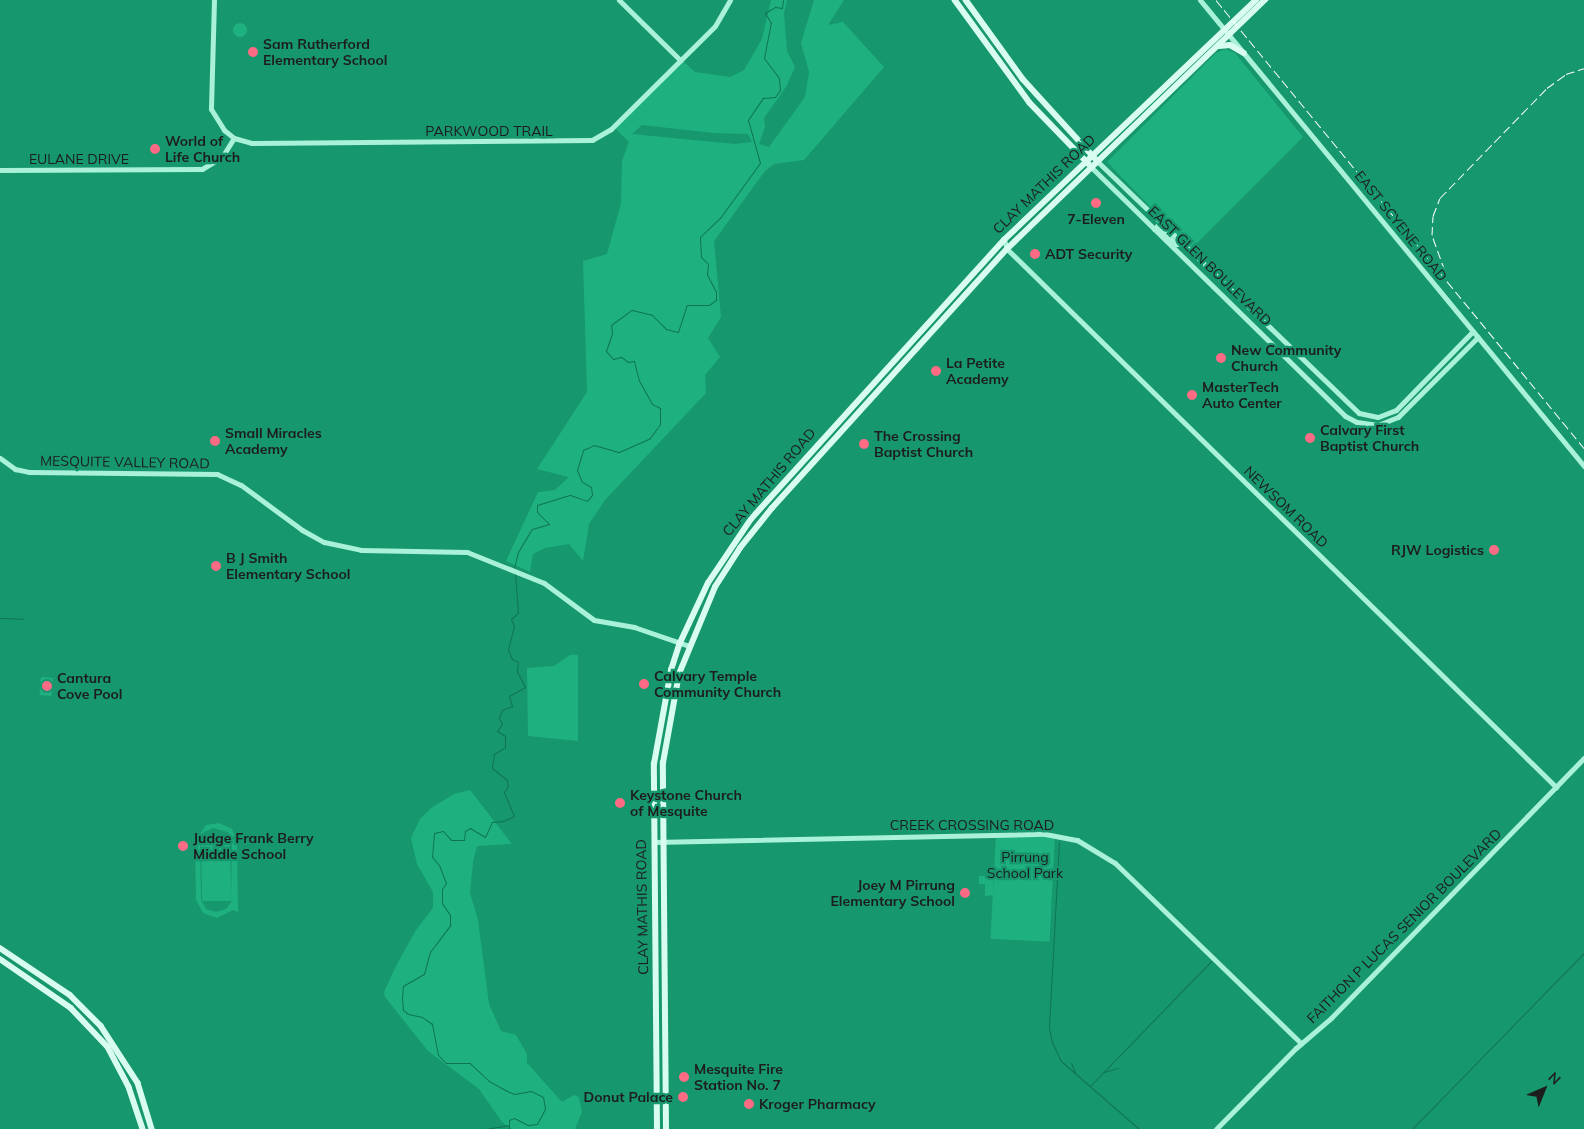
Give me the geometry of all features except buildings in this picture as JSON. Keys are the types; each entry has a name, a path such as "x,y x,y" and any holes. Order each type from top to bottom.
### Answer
{"main road":[{"name":"EAST GLEN BOULEVARD","path":"955,0 1030,103 1092,168"},
{"path":"1227,33 1256,0"},
{"path":"1227,33 1265,0"},
{"name":"EAST GLEN BOULEVARD","path":"967,1 1017,72 1098,162"},
{"path":"960,7 967,1"},
{"name":"CLAY MATHIS ROAD","path":"666,1129 663,841 666,738 673,695 689,646 715,587 740,548 1007,249 1217,46 1227,33"},
{"name":"CLAY MATHIS ROAD","path":"657,1129 653,772 657,735 680,643 708,583 733,542 903,350 1004,240 1227,33"},
{"path":"1217,46 1230,45 1244,53"},
{"path":"903,350 910,356"},
{"path":"0,948 70,995 101,1026 138,1083 152,1129"},
{"path":"0,958 71,1008 108,1047 129,1087 143,1129"},
{"path":"655,986 665,986"},
{"path":"656,1081 666,1081"},
{"path":"657,1118 666,1118"}],"street":[{"path":"214,0 210,102 219,125 234,138"},
{"path":"619,0 680,60"},
{"name":"PARKWOOD TRAIL","path":"234,138 251,143 592,140 611,129 720,21 730,0"},
{"name":"EAST SCYENE ROAD","path":"1200,0 1584,466"},
{"name":"EULANE DRIVE","path":"0,170 202,170 222,157 234,138"},
{"name":"EAST GLEN BOULEVARD","path":"1098,162 1344,401 1359,413 1378,417"},
{"name":"EAST GLEN BOULEVARD","path":"1092,168 1337,408 1356,422 1378,425"},
{"path":"1154,228 1157,226 1176,244 1182,243"},
{"name":"NEWSOM ROAD","path":"1004,240 1007,249 1556,787"},
{"path":"1265,337 1271,330"},
{"path":"1472,331 1396,410 1378,417 1378,425 1398,417 1478,337"},
{"path":"1420,385 1425,390"},
{"path":"1337,408 1344,401"},
{"name":"MESQUITE VALLEY ROAD","path":"0,458 15,469 29,472 217,474 241,485 302,530 334,546 385,551 452,550 523,573 558,591 594,620 634,627 689,646"},
{"name":"FAITHON P LUCAS SENIOR BOULEVARD","path":"1216,1129 1301,1043 1331,1018 1584,758"},
{"name":"CREEK CROSSING ROAD","path":"654,842 1045,834 1077,840 1115,863 1301,1043"}],"green space":[{"path":"771,0 787,0 784,13 787,51 795,67 786,87 764,118 765,127 759,144 769,147 805,97 809,72 801,43 814,0 844,0 828,25 843,22 884,67 804,160 774,164 765,171 714,241 721,317 708,338 720,357 705,375 706,393 605,500 589,524 583,561 569,544 545,548 533,554 530,572 506,561 538,492 555,490 569,477 537,469 587,392 583,261 607,254 621,203 622,161 629,142 615,128 683,61 695,72 730,77 744,70 762,39","holes":["642,125 713,133 748,134 752,142 735,144 632,134"]},
{"path":"237,23 243,23 247,30 243,37 237,37 233,33 233,27"},
{"path":"1225,49 1235,53 1303,137 1191,249 1107,162 1216,53"},
{"path":"570,655 578,655 578,741 528,736 527,668 554,666"},
{"name":"Cantura Cove Pool","path":"41,677 53,678 51,696 39,695"},
{"path":"470,790 512,844 477,846 473,862 470,893 478,920 489,1004 501,1031 516,1035 527,1054 527,1063 562,1102 574,1095 579,1097 582,1112 575,1129 512,1129 502,1122 479,1089 428,1051 385,997 384,992 396,966 416,930 433,908 433,892 417,864 411,838 420,819 431,808 454,794"},
{"path":"219,823 232,829 237,842 238,912 233,910 217,918 203,913 196,900 195,842 206,825","holes":["213,828 228,832 232,842 232,901 226,909 216,912 206,909 201,900 200,842 204,832"]},
{"name":"Pirrung School Park","path":"996,833 1055,836 1049,942 991,939"},
{"path":"201,840 230,840 231,901 202,901"},
{"path":"979,876 993,876 993,895 985,896 985,884 979,884"}],"waterway":[{"path":"514,568 518,552 532,529 549,524 537,512 537,505 570,495 587,501 592,495 591,487 582,482 577,470 583,450 594,445 619,452 650,438 660,424 660,408 652,404 639,381 634,361 628,362 621,357 613,359 606,351 612,334 611,325 632,310 652,315 666,329 678,332 687,305 709,305 716,300 716,292 707,274 708,264 701,257 700,237 720,218 760,163 748,120 763,98 775,97 780,90 779,78 764,58 771,23 765,13 775,7 782,8 783,0"},
{"path":"509,1129 509,1120 514,1118 528,1125 537,1124 545,1109 543,1097 531,1091 514,1094 507,1091 489,1081 470,1063 446,1063 438,1055 432,1024 422,1017 408,1014 403,1010 402,999 403,986 424,974 430,952 450,925 450,915 442,903 442,889 446,883 439,865 432,857 434,833 443,831 451,840 464,840 465,831 470,828 485,837 492,822 503,821 514,816 504,792 508,786 507,780 492,768 494,754 505,747 505,736 497,731 502,724 499,718 502,710 512,706 509,696 525,687 517,671 518,662 512,659 508,650 514,626 511,619 518,613 515,572"},
{"path":"0,618 23,619"},
{"path":"1059,842 1049,1028 1052,1042 1061,1061 1139,1129"},
{"path":"1412,1129 1584,953"},
{"path":"1090,1086 1211,961"},
{"path":"1071,1063 1075,1072"},
{"path":"1104,1072 1118,1068"},
{"path":"485,1129 509,1125"}],"railway":[{"path":"1216,0 1584,448"},
{"path":"1445,271 1432,235 1433,216 1440,198 1547,88 1566,74 1584,68"}],"place":[{"name":"Sam Rutherford Elementary School","path":"253,52"},
{"name":"World of Life Church","path":"155,149"},
{"name":"7-Eleven","path":"1096,203"},
{"name":"ADT Security","path":"1035,254"},
{"name":"New Community Church","path":"1221,358"},
{"name":"La Petite Academy","path":"936,371"},
{"name":"MasterTech Auto Center","path":"1192,395"},
{"name":"Calvary First Baptist Church","path":"1310,438"},
{"name":"Small Miracles Academy","path":"215,441"},
{"name":"The Crossing Baptist Church","path":"864,444"},
{"name":"RJW Logistics","path":"1494,550"},
{"name":"B J Smith Elementary School","path":"216,566"},
{"name":"Calvary Temple Community Church","path":"644,684"},
{"name":"Cantura Cove Pool","path":"47,686"},
{"name":"Keystone Church of Mesquite","path":"620,803"},
{"name":"Judge Frank Berry Middle School","path":"183,846"},
{"name":"Joey M Pirrung Elementary School","path":"965,893"},
{"name":"Mesquite Fire Station No. 7","path":"684,1077"},
{"name":"Donut Palace","path":"683,1097"},
{"name":"Kroger Pharmacy","path":"749,1104"}]}
